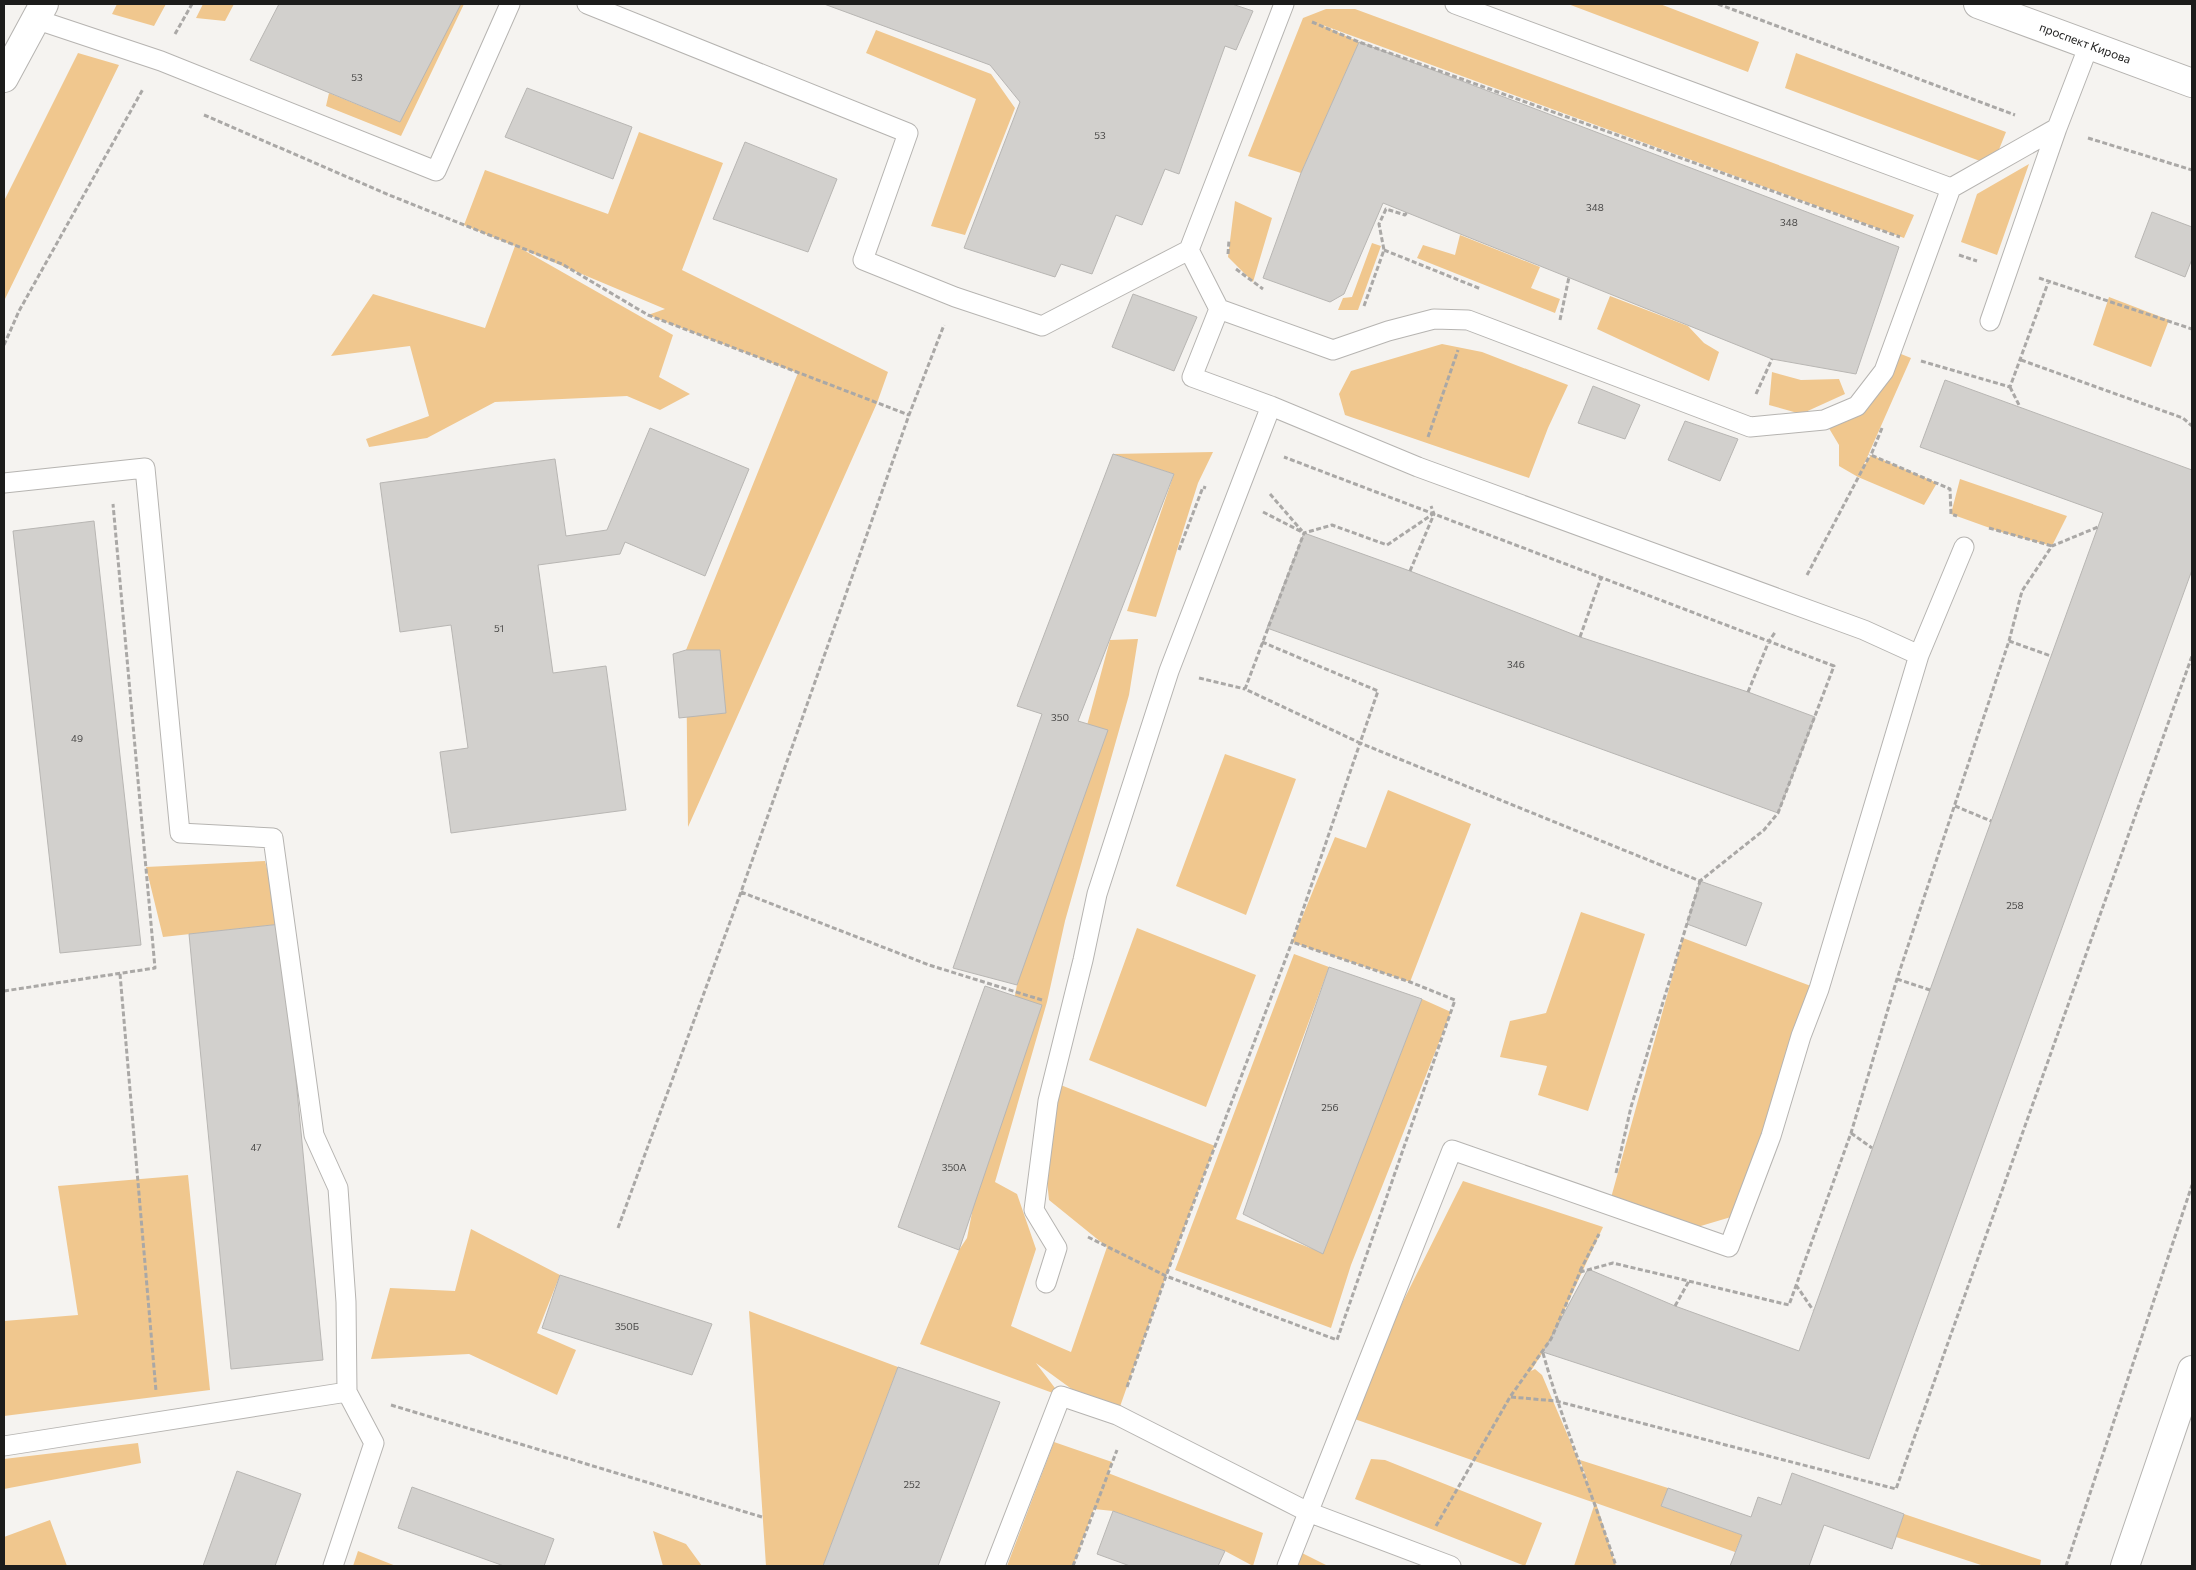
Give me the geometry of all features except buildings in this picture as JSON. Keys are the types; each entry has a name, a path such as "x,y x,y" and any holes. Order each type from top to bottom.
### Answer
{"street":[{"name":"проспект Кирова","path":"1978,4 2192,82"},
{"path":"4,78 40,12"},
{"path":"2125,1566 2192,1370"}],"lane":[{"path":"40,12 436,171 510,4"},
{"path":"587,4 908,133 863,260 955,297 1042,326 1188,250 1284,4"},
{"path":"1455,4 1951,188"},
{"path":"1990,322 2057,128 2089,45"},
{"path":"1188,250 1219,309 1333,350 1388,331 1434,319 1468,320 1750,427 1824,420 1857,406 1884,371 1951,188 2057,128"},
{"path":"1219,309 1192,378 1271,406 1418,467 1864,630 1919,654"},
{"path":"1046,1284 1057,1248 1034,1210 1044,1133 1058,1056 1083,960 1097,894 1169,671 1257,447 1271,406"},
{"path":"4,483 145,468 180,833 273,838 314,1135 338,1188 346,1302 347,1392 374,1443 334,1566"},
{"path":"1287,1566 1452,1150 1729,1247 1771,1136 1801,1036 1819,989 1919,654 1964,547"},
{"path":"4,1446 347,1392"},
{"path":"996,1566 1061,1396 1122,1418 1308,1512 1452,1566"}],"path":[{"path":"4,345 19,311 192,4"},
{"path":"1718,4 2029,120 2192,170"},
{"path":"1311,21 1368,45 1904,238"},
{"path":"144,89 153,93"},
{"path":"198,112 383,193 562,264 648,315 909,415"},
{"path":"1364,307 1384,250 1379,224 1386,210 1405,215 1407,212"},
{"path":"1228,232 1228,257"},
{"path":"1234,268 1260,287 1269,291"},
{"path":"1560,320 1568,277"},
{"path":"2020,408 2010,387 2049,280 2192,329"},
{"path":"1410,571 1434,514 1418,467 1478,287"},
{"path":"618,1228 741,892 909,415 955,297"},
{"path":"1754,398 1772,359"},
{"path":"1920,360 2010,387"},
{"path":"2021,360 2183,418 2192,426"},
{"path":"1748,692 1769,641 1792,605 1870,454 1885,419"},
{"path":"1257,447 1834,666 1778,813 1764,830 1700,881 1631,1107 1602,1227 1580,1272"},
{"path":"1870,454 1950,489 1951,514 1960,517"},
{"path":"1248,469 1304,533"},
{"path":"4,991 155,968 113,501"},
{"path":"1304,533 1332,525 1387,546 1434,514"},
{"path":"1984,526 2052,546 2098,527"},
{"path":"1304,533 1245,689 1360,743 1700,881"},
{"path":"1580,637 1601,578"},
{"path":"2009,641 2051,656"},
{"path":"1073,1566 1166,1276 1292,942 1378,692 1262,642"},
{"path":"1510,1397 1556,1401 1896,1489 2192,656"},
{"path":"1955,806 1991,821"},
{"path":"741,892 929,965 1047,1002"},
{"path":"1166,1276 1337,1340 1454,1000 1410,982 1292,942"},
{"path":"120,974 159,1421"},
{"path":"1897,979 1930,990"},
{"path":"1851,1133 1872,1148"},
{"path":"2066,1566 2192,1185"},
{"path":"1675,1306 1689,1281"},
{"path":"1796,1284 1813,1310"},
{"path":"1543,1352 1556,1401 1596,1503 1616,1566"},
{"path":"347,1392 762,1517"}],"shaded area":[{"path":"117,4 166,4 154,26 112,14"},
{"path":"203,4 234,4 225,21 196,18"},
{"path":"454,4 464,4 401,136 326,106 329,93 400,122"},
{"path":"1568,4 1660,4 1759,42 1748,72"},
{"path":"1326,9 1355,9 1914,215 1904,238 1317,23 1359,42 1301,173 1248,156 1303,18"},
{"path":"876,30 991,74 1015,108 965,235 931,226 976,99 866,53"},
{"path":"78,53 119,65 4,301 4,201"},
{"path":"1796,53 2006,132 1998,152 1980,161 1785,88"},
{"path":"639,132 723,163 682,270 888,372 877,403 688,827 686,650 798,373 648,315 665,309 520,248 673,335 659,377 690,394 660,410 627,396 495,402 427,438 369,447 366,439 429,416 410,346 331,356 373,294 485,328 515,246 464,225 485,170 608,214"},
{"path":"2029,164 1997,255 1961,242 1977,194"},
{"path":"1235,201 1272,218 1253,282 1228,257"},
{"path":"1460,235 1540,267 1531,288 1560,299 1555,313 1417,258 1423,245 1455,255"},
{"path":"1372,243 1381,246 1358,310 1338,310 1343,298 1352,297"},
{"path":"1610,296 1688,326 1704,343 1719,352 1709,381 1597,329"},
{"path":"2109,297 2169,320 2151,367 2093,345"},
{"path":"1442,344 1482,352 1568,385 1548,428 1529,478 1345,415 1339,394 1351,371"},
{"path":"1891,350 1911,358 1862,469 1871,455 1937,483 1924,505 1858,477 1839,466 1839,445 1824,420 1872,385"},
{"path":"1772,372 1801,380 1839,379 1845,394 1801,414 1769,405"},
{"path":"1213,452 1198,483 1156,617 1127,611 1174,474 1113,454"},
{"path":"1960,479 2067,516 2052,546 2001,532 1951,514"},
{"path":"1138,639 1129,695 1065,921 1047,1002 995,1182 1017,1194 1036,1249 1011,1326 1071,1352 1107,1247 1049,1200 1043,1141 1053,1082 1215,1146 1166,1276 1117,1415 1073,1390 1036,1363 1061,1396 920,1344 959,1250 967,1238 1017,985 1110,640"},
{"path":"1225,754 1296,779 1246,915 1176,886"},
{"path":"1388,790 1471,824 1410,982 1292,942 1335,837 1366,848"},
{"path":"265,861 281,924 163,937 146,867"},
{"path":"1581,912 1645,934 1588,1111 1538,1095 1547,1066 1500,1057 1510,1021 1546,1013"},
{"path":"1137,928 1256,975 1206,1107 1089,1060"},
{"path":"1683,938 1819,989 1741,1214 1684,1231 1609,1205"},
{"path":"1294,954 1329,967 1236,1219 1323,1253 1422,999 1451,1012 1351,1265 1331,1328 1175,1270"},
{"path":"188,1175 210,1390 4,1416 4,1321 78,1315 58,1186"},
{"path":"1463,1181 1603,1227 1551,1339 1531,1371 1535,1369 1542,1375 1590,1488 1580,1460 1668,1488 1661,1506 1742,1535 1735,1552 1596,1503 1616,1566 1574,1566 1595,1503 1346,1416"},
{"path":"471,1229 560,1275 537,1333 576,1350 557,1395 469,1354 371,1359 390,1288 455,1291"},
{"path":"749,1311 898,1367 823,1566 766,1566"},
{"path":"1054,1442 1112,1462 1108,1473 1263,1533 1253,1566 1225,1551 1113,1511 1094,1509 1073,1566 1007,1566"},
{"path":"138,1443 141,1463 4,1489 4,1459"},
{"path":"1371,1459 1385,1460 1542,1523 1525,1566 1355,1499"},
{"path":"1904,1514 2041,1560 2040,1566 1984,1566 1896,1537"},
{"path":"50,1520 67,1566 4,1566 4,1537"},
{"path":"653,1531 686,1544 702,1566 663,1566"},
{"path":"1294,1549 1328,1566 1287,1566"},
{"path":"358,1551 396,1566 353,1566"}]}
